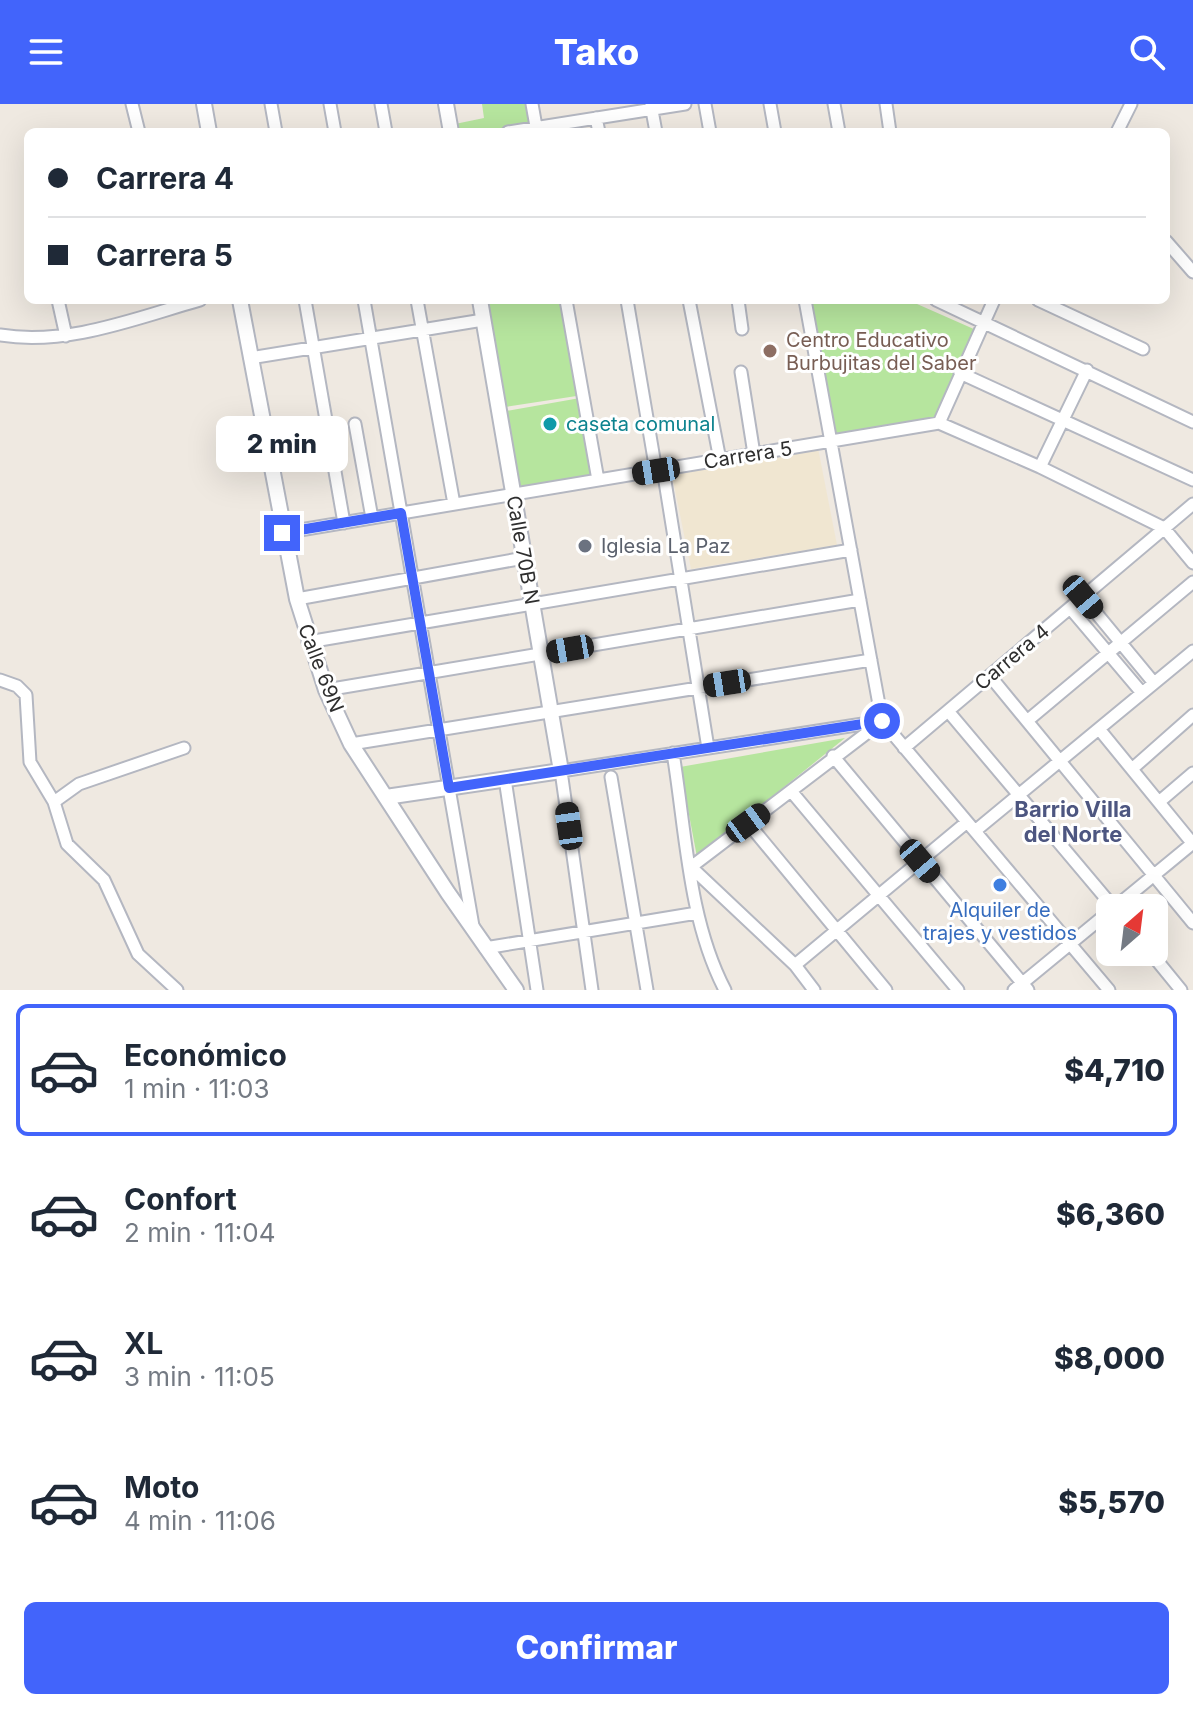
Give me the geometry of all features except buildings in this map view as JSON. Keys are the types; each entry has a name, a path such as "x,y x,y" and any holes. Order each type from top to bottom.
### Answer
{"street":[{"path":"132,104 138,128"},
{"path":"204,104 208,128"},
{"path":"271,104 275,128"},
{"path":"330,104 334,128"},
{"path":"381,104 385,128"},
{"path":"446,104 450,128"},
{"path":"532,104 537,128"},
{"path":"547,128 651,107 685,104"},
{"path":"705,104 709,128"},
{"path":"770,104 774,128"},
{"path":"834,104 838,128"},
{"path":"886,104 889,128"},
{"path":"1119,128 1131,104"},
{"path":"651,107 655,128"},
{"path":"596,118 598,128"},
{"path":"1170,246 1193,272"},
{"path":"59,304 66,336"},
{"path":"145,304 147,315"},
{"path":"0,335 26,339 66,336 186,304"},
{"name":"Calle 69N","path":"241,304 282,533 308,642 326,690 351,744 516,990"},
{"path":"306,304 344,523"},
{"path":"365,304 473,928"},
{"path":"418,304 454,504"},
{"name":"Calle 70B N","path":"481,304 561,771 592,990"},
{"path":"567,304 598,480"},
{"path":"628,304 681,579 708,748"},
{"path":"690,304 720,460"},
{"path":"739,304 742,329"},
{"path":"806,304 882,721 1109,990"},
{"path":"944,304 1193,422"},
{"path":"992,304 939,423 1040,467 1164,528 1193,563"},
{"path":"1047,304 1143,349"},
{"path":"250,358 483,320"},
{"path":"1040,467 1087,370"},
{"path":"741,372 754,454"},
{"path":"960,373 1193,480"},
{"name":"Carrera 5","path":"282,533 939,423"},
{"path":"355,424 372,518"},
{"name":"Carrera 4","path":"904,748 1193,504"},
{"path":"308,642 851,550"},
{"path":"297,599 524,558"},
{"path":"1027,721 1193,582"},
{"path":"1083,597 1154,683"},
{"path":"326,690 860,600"},
{"path":"1070,608 1142,693"},
{"path":"795,965 920,861 1018,796 1193,651"},
{"path":"351,744 871,660"},
{"path":"990,676 1193,923"},
{"path":"0,680 17,686 26,695 30,762 54,802 67,844 104,880 138,954 177,990"},
{"path":"948,711 1100,894"},
{"path":"1132,769 1193,715"},
{"path":"386,797 882,721"},
{"path":"691,867 882,721"},
{"path":"1099,729 1193,844 1131,894"},
{"path":"54,802 79,784 184,748"},
{"path":"673,753 697,913 711,964 725,990"},
{"path":"833,756 1021,988 1096,923"},
{"path":"1159,802 1193,773"},
{"path":"611,777 647,990"},
{"path":"505,779 537,990"},
{"path":"791,791 958,990"},
{"path":"748,823 886,990"},
{"path":"691,867 795,965 814,990"},
{"path":"485,948 697,913"},
{"path":"1161,966 1181,990"}],"shaded area":[{"path":"818,448 837,545 691,569 672,475"}],"green space":[{"path":"482,104 531,104 536,124 515,128 456,128 455,124 484,118"},
{"path":"481,304 567,304 583,395 499,408"},
{"path":"813,304 917,304 976,330 936,424 831,441"},
{"path":"580,398 592,478 519,490 506,411"},
{"path":"845,738 697,857 680,767"}],"place":[{"name":"Centro Educativo Burbujitas del Saber","path":"770,351"},
{"name":"caseta comunal","path":"550,424"},
{"name":"Iglesia La Paz","path":"585,546"},
{"name":"Alquiler de trajes y vestidos","path":"1000,885"}],"district":[{"name":"Barrio Villa del Norte","path":"1073,822"}],"route":[{"path":"282,533 401,513 449,788 882,721"}]}
